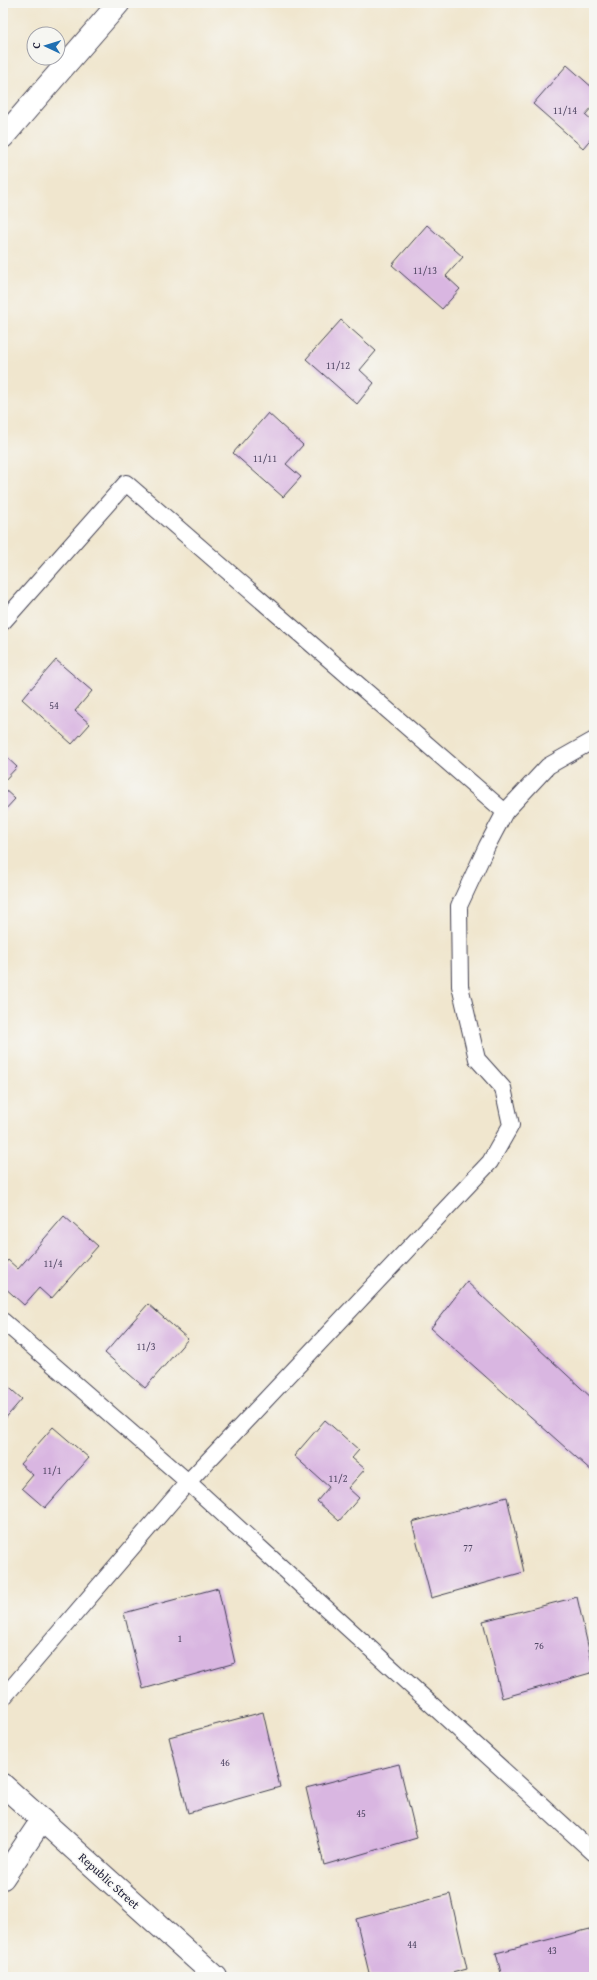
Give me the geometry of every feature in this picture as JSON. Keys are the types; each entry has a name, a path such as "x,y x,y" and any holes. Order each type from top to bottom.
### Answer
{"main road":[{"path":"3,136 119,3"},
{"name":"Republic Street","path":"3,1785 216,1977"},
{"path":"3,1878 42,1820"}],"lane":[{"path":"3,622 126,483 505,812"},
{"path":"3,1698 188,1482 490,1162 511,1125 503,1088 476,1059 460,986 458,906 505,812 548,766 594,740"},
{"path":"3,1321 188,1482 594,1853"}],"building":[{"path":"567,65 594,89 594,105 585,115 594,123 594,135 583,148 533,104"},
{"path":"427,225 463,257 446,276 460,289 442,309 392,265"},
{"path":"341,320 376,351 360,370 374,383 357,404 306,359"},
{"path":"268,413 303,445 286,464 301,477 283,497 233,453"},
{"path":"56,660 92,691 75,711 90,724 72,744 22,699"},
{"path":"3,754 17,767 3,782"},
{"path":"3,788 15,799 3,812"},
{"path":"64,1216 98,1246 51,1299 39,1288 24,1305 3,1286 3,1266 8,1260 18,1269"},
{"path":"467,1282 594,1400 594,1473 431,1328"},
{"path":"148,1304 188,1339 145,1388 105,1353"},
{"path":"3,1382 22,1399 3,1421"},
{"path":"325,1420 359,1450 352,1458 365,1469 348,1488 359,1498 339,1521 317,1501 329,1487 294,1456"},
{"path":"53,1427 89,1458 45,1508 22,1488 33,1475 20,1464"},
{"path":"507,1497 524,1572 431,1598 412,1522"},
{"path":"218,1588 235,1663 143,1689 124,1613"},
{"path":"577,1597 594,1672 502,1698 483,1621"},
{"path":"263,1712 280,1787 188,1813 169,1737"},
{"path":"399,1764 417,1838 324,1865 306,1788"},
{"path":"450,1894 467,1969 437,1977 370,1977 356,1919"},
{"path":"590,1929 594,1946 594,1977 502,1977 496,1953"}]}
